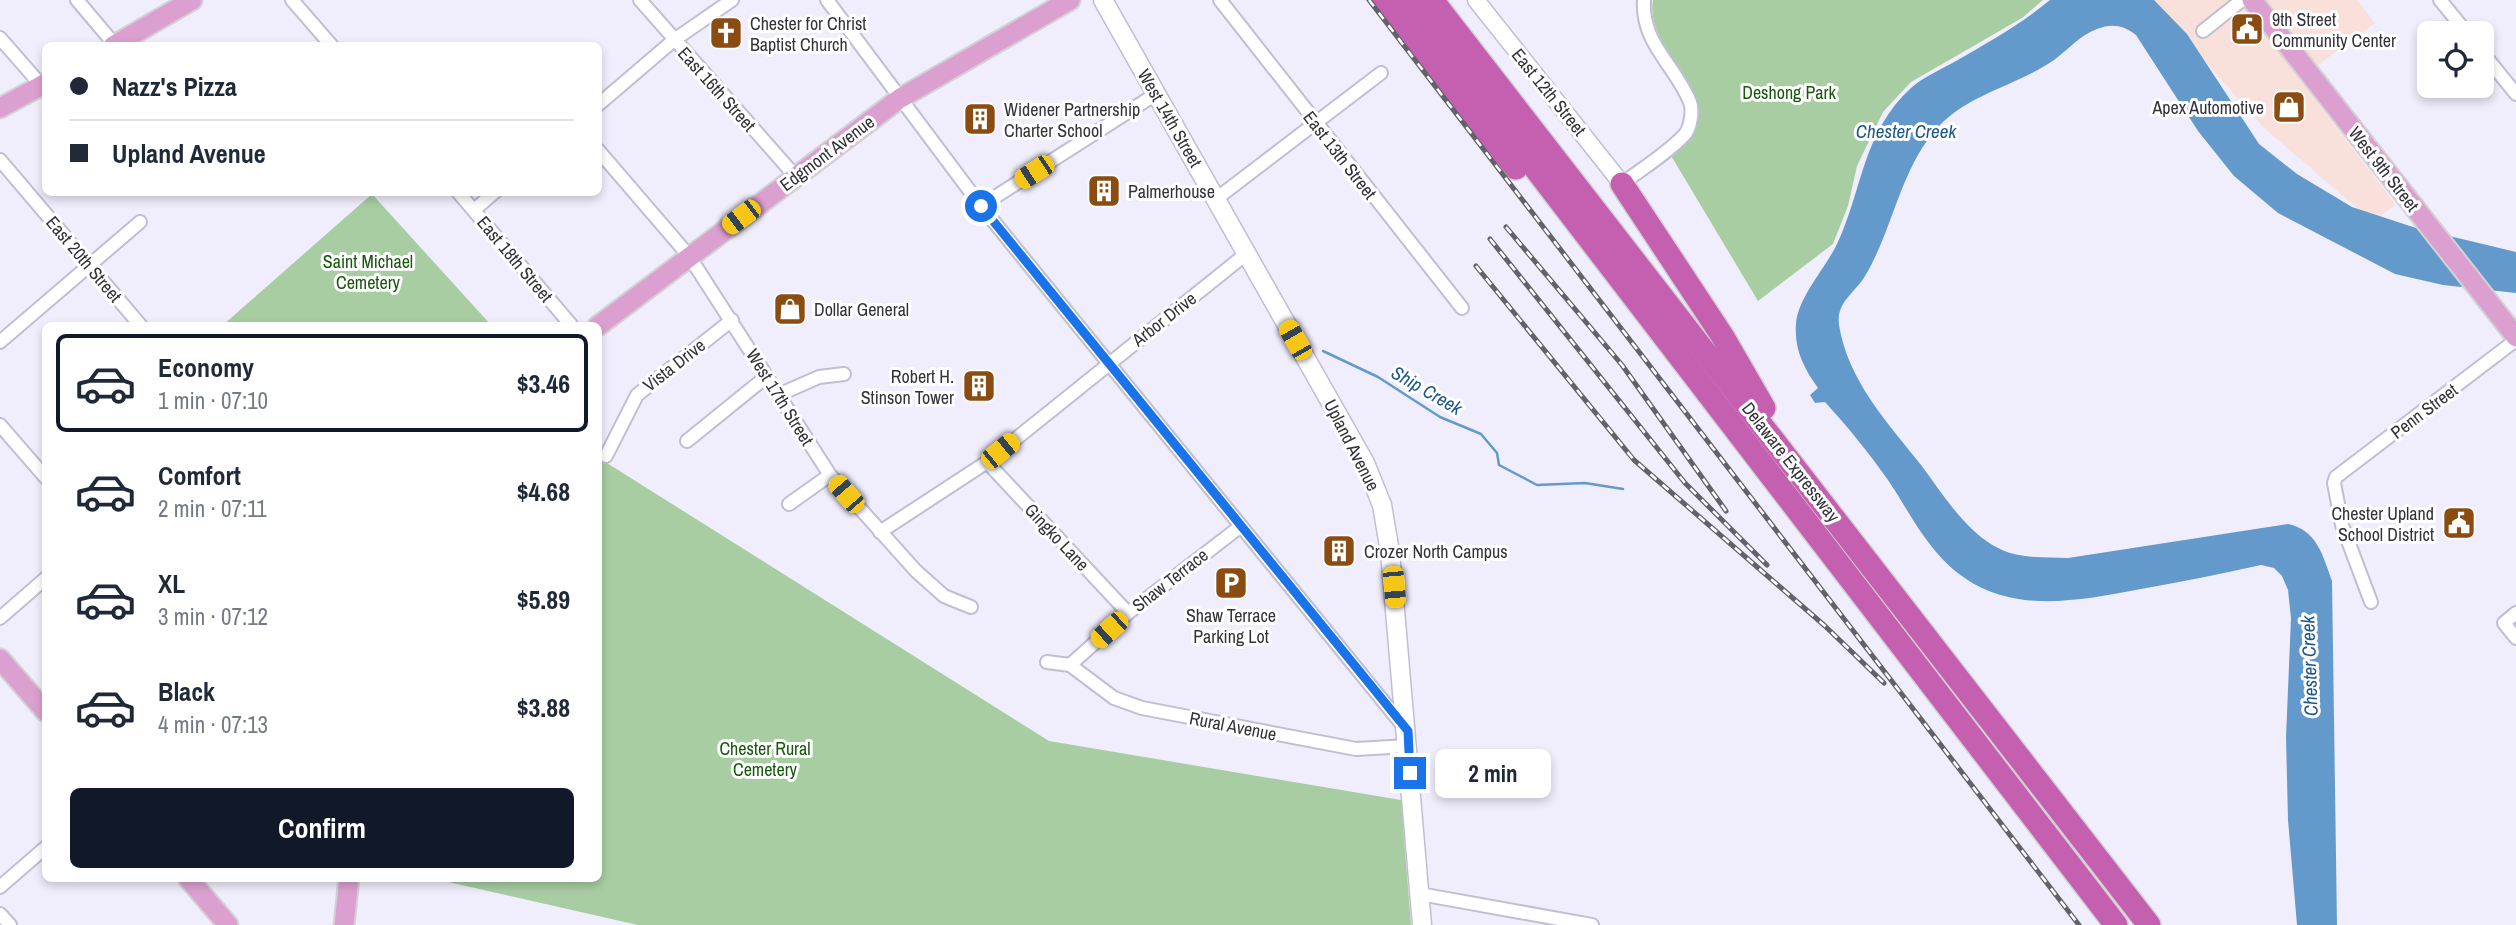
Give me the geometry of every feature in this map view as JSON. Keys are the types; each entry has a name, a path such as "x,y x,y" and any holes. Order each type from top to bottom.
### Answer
{"highway":[{"path":"1383,0 1673,368 1740,436"},
{"name":"Delaware Expressway","path":"1406,0 2116,925"},
{"name":"Delaware Expressway","path":"1432,0 2149,925"},
{"path":"1622,184 1681,271 1842,528"}],"main road":[{"path":"119,42 192,0"},
{"name":"Edgmont Avenue","path":"602,323 899,99 1070,0"},
{"name":"West 14th Street","path":"1103,0 1320,383"},
{"name":"West 9th Street","path":"2252,0 2516,339"},
{"path":"0,108 42,85"},
{"name":"Upland Avenue","path":"1320,383 1365,463 1382,505 1390,552 1408,739 1422,925"},
{"path":"0,659 42,707"},
{"path":"191,882 228,925"},
{"path":"344,925 349,882"}],"street":[{"path":"77,0 112,42"},
{"path":"292,0 329,42"},
{"name":"East 16th Street","path":"640,0 796,177"},
{"path":"602,102 674,40 732,0"},
{"path":"827,0 981,206 1241,526 1408,739"},
{"name":"East 13th Street","path":"1220,0 1462,308"},
{"name":"East 12th Street","path":"1476,0 1622,184"},
{"path":"1622,184 1686,132 1691,117 1691,103 1648,34 1643,18 1644,0"},
{"path":"2203,31 2242,0"},
{"path":"2440,0 2457,21"},
{"path":"0,38 42,83"},
{"path":"2494,67 2516,94"},
{"path":"1216,199 1381,73"},
{"path":"981,206 1156,94"},
{"name":"West 17th Street","path":"602,155 689,256 830,475 880,532 944,596 971,607"},
{"name":"East 20th Street","path":"0,160 138,322"},
{"name":"East 18th Street","path":"462,196 569,322"},
{"path":"474,210 490,196"},
{"path":"0,342 140,222"},
{"name":"Arbor Drive","path":"880,532 986,462 1246,254"},
{"name":"Vista Drive","path":"606,456 637,395 732,320"},
{"name":"Penn Street","path":"2371,602 2342,525 2334,483 2336,477 2516,339"},
{"path":"778,395 819,377 844,374"},
{"path":"687,441 766,377"},
{"path":"0,425 42,473"},
{"name":"Gingko Lane","path":"986,462 1128,612"},
{"path":"789,504 830,475"},
{"name":"Shaw Terrace","path":"1070,665 1128,612 1241,526"},
{"path":"0,618 42,581"},
{"path":"2516,613 2504,623 2516,639"},
{"path":"1047,662 1070,665"},
{"name":"Rural Avenue","path":"1070,665 1114,698 1142,708 1356,749 1408,739"},
{"path":"0,887 42,851"},
{"path":"1420,894 1591,925"},
{"path":"0,914 10,925"}],"shaded area":[{"path":"2151,0 2237,0 2243,8 2254,0 2357,0 2375,23 2299,79 2396,205 2372,221 2264,128"}],"green space":[{"name":"Deshong Park","path":"1653,0 2043,0 2022,18 1911,82 1883,112 1857,166 1848,206 1833,244 1758,301 1670,154 1692,136 1698,117 1696,101 1689,85 1659,35 1653,17"},
{"name":"Saint Michael Cemetery","path":"370,196 374,196 488,322 226,322"},
{"name":"Chester Rural Cemetery","path":"602,460 1049,741 1401,800 1411,925 638,925 448,882 602,882"}],"water":[{"name":"Chester Creek","path":"2050,0 2154,0 2187,34 2259,144 2297,174 2352,207 2416,228 2516,252 2516,293 2443,285 2395,274 2278,213 2234,176 2198,131 2136,35 2122,27 2107,26 2085,35 2040,69 1966,105 1940,125 1915,160 1865,276 1840,310 1839,325 1844,345 1851,365 1871,400 1956,512 1976,533 2000,549 2025,556 2068,558 2288,524 2306,532 2318,545 2332,581 2337,925 2297,925 2288,820 2286,737 2291,618 2288,590 2282,576 2274,568 2261,565 2171,584 2055,601 2002,595 1977,586 1954,570 1932,547 1888,480 1850,430 1825,402 1815,403 1810,395 1818,388 1808,374 1798,350 1798,314 1807,293 1837,244 1865,162 1882,124 1895,105 1916,84 2005,32"}],"waterway":[{"name":"Ship Creek","path":"1323,351 1378,377 1440,417 1481,434 1497,453 1499,465 1537,485 1585,483 1623,489"}],"railway":[{"path":"1369,0 2079,925"},
{"path":"1506,227 1622,365 1726,511"},
{"path":"1490,239 1685,483 1767,565"},
{"path":"1476,266 1634,460 1825,626 1884,683"}],"place":[{"name":"9th Street Community Center","path":"2247,29"},
{"name":"Chester for Christ Baptist Church","path":"726,33"},
{"name":"Apex Automotive","path":"2289,107"},
{"name":"Widener Partnership Charter School","path":"980,119"},
{"name":"Palmerhouse","path":"1104,191"},
{"name":"Dollar General","path":"790,309"},
{"name":"Robert H. Stinson Tower","path":"979,386"},
{"name":"Chester Upland School District","path":"2459,523"},
{"name":"Crozer North Campus","path":"1339,551"},
{"name":"Shaw Terrace Parking Lot","path":"1231,583"}],"route":[{"path":"981,206 1408,731 1410,773"}]}
